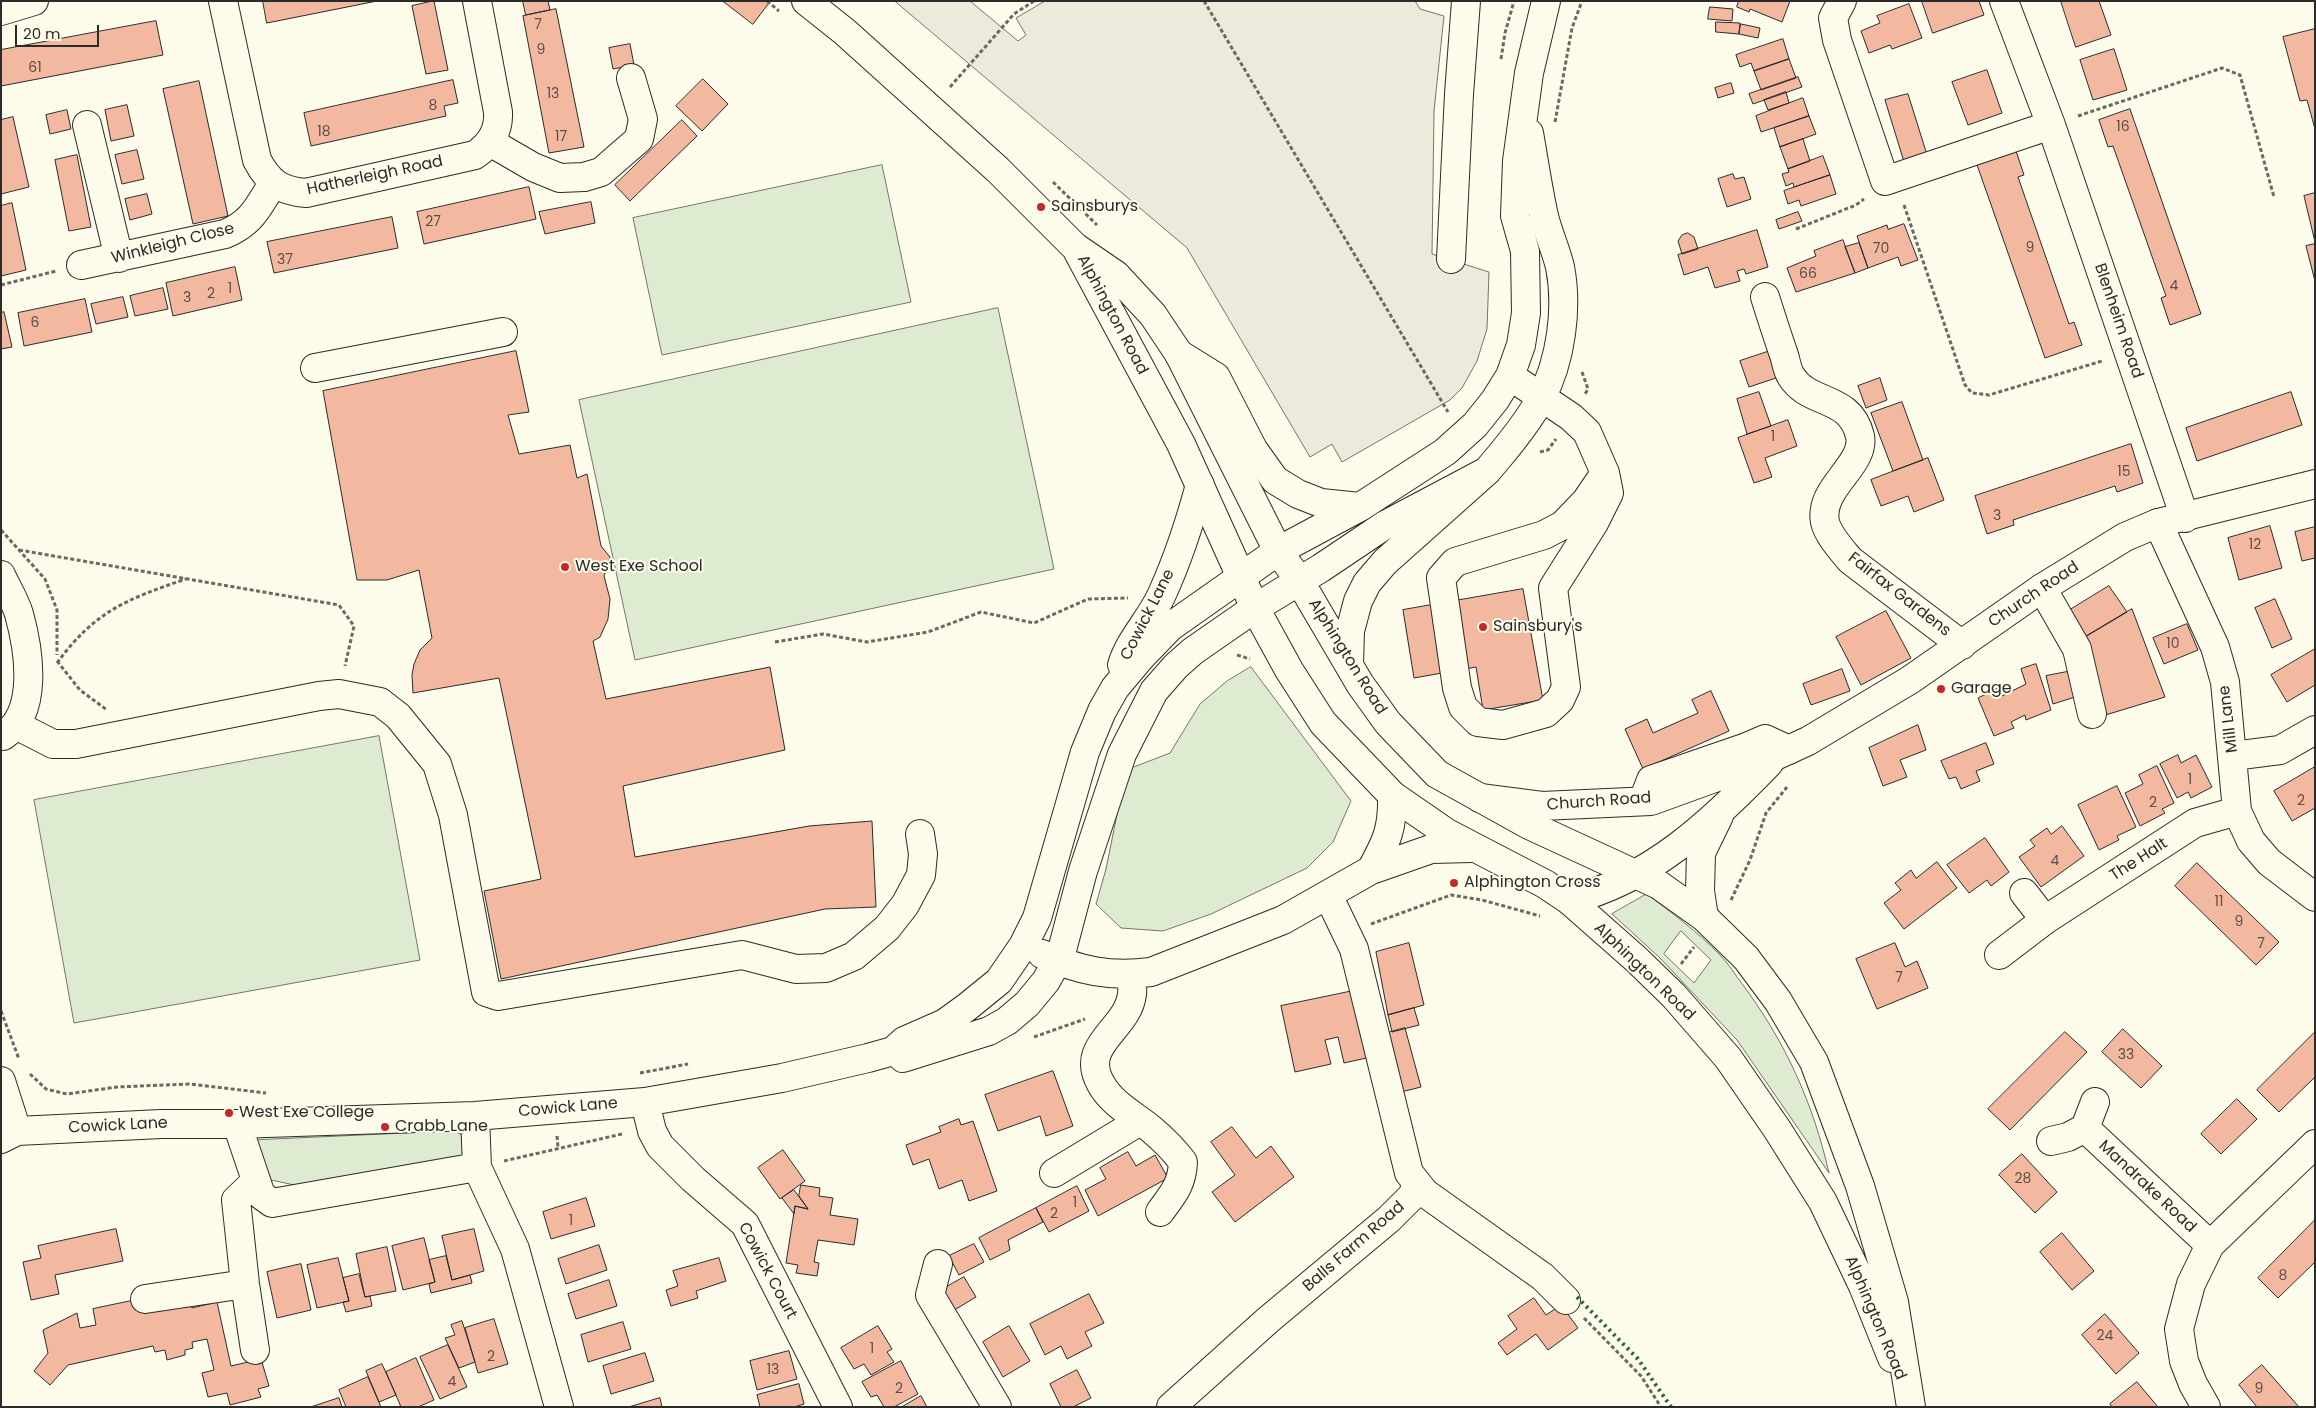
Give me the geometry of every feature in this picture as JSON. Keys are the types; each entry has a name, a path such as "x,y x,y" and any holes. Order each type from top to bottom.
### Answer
{"main road":[{"path":"1,11 34,1"},
{"path":"223,1 257,160 265,175 273,183"},
{"path":"477,1 498,112 499,123 490,142 533,167 560,178 584,177 601,172 639,139 643,119 631,78"},
{"name":"Alphington Road","path":"806,1 845,32 998,170 1075,247 1116,275 1153,315 1179,354 1278,551 1299,580 1348,664 1388,723 1437,774 1529,826 1638,874 1659,886 1704,917 1746,958 1778,1001 1814,1062 1860,1186 1894,1302 1911,1404"},
{"path":"1451,259 1459,94 1466,1"},
{"path":"1842,1 1833,18 1837,40 1890,180 2051,125"},
{"name":"Blenheim Road","path":"2004,1 2051,125 2185,518"},
{"path":"1486,471 1385,525 1322,568 1255,608 1193,651 1176,666 1154,692 1138,718 1122,754 1057,960 1046,981 1028,1004 1007,1021 989,1031 902,1058 893,1051 904,1041 945,1023 967,1007 999,981 1023,946 1037,918 1085,752 1102,711 1115,688 1170,627 1278,551 1360,507 1445,452 1474,425 1495,400 1510,376 1520,345 1526,313 1525,251 1515,216 1517,161 1525,115 1529,73 1546,4"},
{"path":"1348,664 1350,631 1358,601 1367,583 1385,562 1486,471 1541,397 1554,366 1560,337 1562,304 1560,268 1544,218 1525,115"},
{"path":"87,125 119,258"},
{"name":"Hatherleigh Road","path":"273,183 292,192 306,192 475,155 490,142"},
{"name":"Winkleigh Close","path":"81,265 225,234 242,227 253,216 273,183"},
{"name":"Alphington Road","path":"1075,247 1181,444 1255,608 1289,670 1322,723 1392,795 1472,848 1545,884 1569,900 1674,996 1728,1058 1777,1129 1831,1219 1863,1286 1911,1404"},
{"name":"Fairfax Gardens","path":"1765,297 1791,377 1807,391 1841,406 1857,424 1861,439 1858,452 1833,489 1826,508 1825,522 1835,542 1850,560 1962,645"},
{"path":"316,368 503,332"},
{"path":"1179,354 1216,377 1253,449 1275,480 1298,494 1321,503 1360,507"},
{"path":"1510,376 1571,417 1587,432 1605,473 1609,493 1594,522 1553,588 1566,687 1560,700 1546,713 1519,721 1504,725 1478,722 1463,707 1457,688 1441,578 1455,562 1544,535 1564,525 1586,501 1605,473"},
{"name":"Church Road","path":"1476,797 1542,806 1651,801 1692,787 1782,753 1910,680 2042,588 2125,537 2158,523 2185,518 2315,484"},
{"name":"Cowick Lane","path":"1115,688 1131,645 1161,596 1190,522 1200,485"},
{"name":"Mill Lane","path":"2158,523 2215,648 2225,682 2237,811 2251,841 2269,862 2315,897"},
{"path":"1,576 19,613 28,665 23,713 8,730 53,744 76,744 339,694 380,702 404,722 437,764 453,815 486,992 498,996 742,955 796,969 826,968 854,956 887,928 905,905 921,875 923,854 920,834"},
{"path":"2042,588 2077,648 2092,714"},
{"path":"2233,756 2280,750 2315,730"},
{"name":"Church Road","path":"1569,900 1602,890 1638,874 1721,812 1782,753"},
{"path":"1371,870 1385,844 1393,820 1392,795"},
{"name":"The Halt","path":"1999,955 2045,920 2195,822 2237,811"},
{"path":"1704,917 1700,891 1701,854 1721,812"},
{"path":"1023,946 1057,960 1101,974 1131,975 1152,972 1257,932 1371,870 1431,849 1472,848"},
{"path":"2024,893 2045,920"},
{"name":"Balls Farm Road","path":"1171,1407 1268,1320 1389,1220 1413,1194 1416,1184 1409,1173 1354,949 1328,895"},
{"path":"1131,975 1132,994 1128,1005 1122,1019 1099,1046 1093,1067 1101,1084 1118,1104 1172,1148 1183,1162 1182,1178 1176,1191 1160,1212"},
{"name":"Cowick Lane","path":"9,1135 161,1124 237,1124 476,1116 648,1114 893,1051"},
{"path":"9,1135 11,1073"},
{"name":"Mandrake Road","path":"2051,1141 2068,1137 2085,1128 2095,1102"},
{"name":"Cowick Court","path":"648,1114 660,1146 745,1224 838,1407"},
{"path":"476,1116 477,1167 515,1250 560,1407"},
{"path":"1054,1173 1140,1121"},
{"path":"237,1124 261,1195 272,1203 477,1167"},
{"name":"Mandrake Road","path":"2085,1128 2210,1245"},
{"name":"Mandrake Road","path":"2206,1407 2193,1384 2184,1361 2179,1329 2191,1284 2210,1245 2315,1144"},
{"path":"256,1181 236,1200 245,1284 256,1350"},
{"path":"1416,1184 1543,1278 1566,1300"},
{"path":"938,1264 930,1295 997,1407"},
{"path":"145,1299 245,1284"}],"path":[{"path":"950,87 1006,22 1014,14 1034,1"},
{"path":"1204,1 1452,419"},
{"path":"2051,125 2222,68 2240,75 2274,196"},
{"path":"1796,229 1856,205 1890,180 1965,385 1972,393 1989,395 2129,353"},
{"path":"1,285 81,265"},
{"path":"1,530 45,579 57,610 57,664 80,690 142,731"},
{"path":"19,550 339,605 354,626 339,694"},
{"path":"57,664 76,638 101,616 136,596 187,579"},
{"path":"775,642 823,634 867,642 928,632 981,612 1034,623 1088,599 1134,598"},
{"path":"1346,935 1452,895 1482,900 1546,918"},
{"path":"1678,968 1696,945"},
{"path":"1031,1038 1128,1005"},
{"path":"1,1011 11,1073"},
{"path":"636,1074 690,1063"},
{"path":"27,1072 46,1089 67,1094 117,1087 189,1084 272,1094"},
{"path":"477,1167 648,1114"},
{"path":"1566,1300 1641,1376 1661,1407"}],"green space":[{"path":"882,165 911,302 662,355 633,218"},
{"path":"998,308 1054,569 635,660 579,400"},
{"path":"1251,667 1351,801 1333,842 1307,868 1211,914 1163,931 1121,928 1096,904 1106,869 1126,770 1170,753 1200,704 1227,681"},
{"path":"379,736 420,960 74,1023 34,800"},
{"path":"1647,894 1694,931 1723,958 1772,1029 1796,1074 1815,1122 1829,1173 1737,1040 1660,958 1612,914","holes":["1681,931 1711,960 1694,983 1664,954"]},
{"path":"454,1131 462,1135 466,1156 299,1186 271,1180 257,1166 252,1148 258,1140"}],"shaded area":[{"path":"895,1 970,1 1018,41 1026,35 1016,18 1045,1 1415,1 1420,9 1444,16 1434,111 1432,254 1489,272 1487,329 1477,361 1462,388 1450,400 1342,462 1332,444 1310,457 1187,248"}],"building":[{"path":"263,1 377,1 267,23"},
{"path":"434,1 448,70 426,74 412,6"},
{"path":"523,1 548,1 550,10 526,15"},
{"path":"723,1 767,1 769,3 753,24"},
{"path":"1739,1 1790,1 1782,22 1750,9 1749,12 1737,7"},
{"path":"1922,1 1979,1 1984,15 1933,33"},
{"path":"2061,1 2099,1 2111,35 2076,47"},
{"path":"1909,4 1922,38 1892,49 1890,45 1869,53 1861,31 1880,23 1877,16"},
{"path":"1710,7 1733,9 1732,21 1708,19"},
{"path":"556,9 584,147 549,153 523,16"},
{"path":"156,21 163,55 1,86 1,50"},
{"path":"1716,22 1740,23 1739,34 1716,32"},
{"path":"1741,24 1760,28 1758,38 1739,34"},
{"path":"2315,29 2315,129 2307,100 2300,101 2283,37"},
{"path":"1783,39 1789,59 1754,71 1751,63 1740,67 1736,55"},
{"path":"630,44 634,65 613,69 609,48"},
{"path":"2114,49 2127,90 2093,100 2080,60"},
{"path":"1789,59 1796,78 1761,90 1754,71"},
{"path":"1987,70 2002,113 1968,125 1952,82"},
{"path":"1798,77 1802,87 1753,104 1749,94"},
{"path":"703,79 728,104 702,131 676,106"},
{"path":"453,80 458,103 444,106 446,116 311,146 304,113"},
{"path":"199,81 228,216 193,224 163,89"},
{"path":"1731,83 1734,93 1718,98 1715,88"},
{"path":"1786,92 1789,103 1768,110 1764,100"},
{"path":"1908,94 1928,158 1905,165 1885,100"},
{"path":"1803,98 1809,116 1761,132 1756,116"},
{"path":"127,105 134,136 111,141 105,110"},
{"path":"2130,109 2201,314 2170,325 2161,298 2166,296 2113,146 2108,147 2099,120"},
{"path":"67,110 71,129 50,134 46,115"},
{"path":"1809,116 1816,134 1780,147 1774,128"},
{"path":"13,117 29,187 1,194 1,120"},
{"path":"682,120 697,136 630,201 615,185"},
{"path":"1803,139 1810,161 1788,169 1780,147"},
{"path":"2015,148 2024,175 2018,177 2069,324 2074,322 2082,345 2045,358 1976,162"},
{"path":"137,150 144,179 122,184 115,155"},
{"path":"77,155 91,227 69,231 55,160"},
{"path":"1823,156 1830,175 1794,187 1793,183 1786,186 1782,174 1789,172 1788,169"},
{"path":"1733,174 1735,179 1744,177 1751,199 1727,207 1718,179"},
{"path":"1830,175 1836,194 1801,206 1799,200 1788,204 1784,191"},
{"path":"529,187 536,219 424,244 417,212"},
{"path":"2315,193 2315,242 2304,196"},
{"path":"147,194 152,214 130,220 125,199"},
{"path":"591,202 595,223 545,234 539,212"},
{"path":"12,203 26,270 1,276 1,206"},
{"path":"1798,212 1802,221 1779,229 1776,220"},
{"path":"392,217 398,248 274,273 267,242"},
{"path":"1904,224 1918,260 1901,266 1898,257 1868,268 1857,236 1887,225 1888,229"},
{"path":"1757,230 1768,267 1746,274 1744,269 1737,271 1740,281 1715,288 1708,267 1684,275 1678,255"},
{"path":"1688,233 1694,237 1698,249 1682,254 1678,241 1682,235"},
{"path":"1843,240 1855,273 1796,292 1787,268 1816,256 1814,251"},
{"path":"1859,243 1868,268 1855,273 1845,247"},
{"path":"2315,244 2315,281 2306,246"},
{"path":"235,267 242,300 173,316 166,283"},
{"path":"163,288 168,309 135,316 130,296"},
{"path":"123,297 128,317 96,324 91,304"},
{"path":"85,299 92,332 24,346 18,313"},
{"path":"4,312 12,347 1,349 1,313"},
{"path":"516,351 529,412 508,415 519,454 570,445 577,478 587,474 601,546 610,557 604,576 610,599 608,619 600,637 593,641 606,699 770,667 785,750 623,786 635,857 809,826 872,821 876,907 825,909 501,979 484,891 541,879 499,678 413,693 412,675 414,664 420,650 432,638 419,570 387,580 357,580 323,391"},
{"path":"1770,351 1779,377 1749,387 1740,361"},
{"path":"1880,378 1887,400 1866,408 1858,386"},
{"path":"1759,392 1771,426 1747,434 1737,399"},
{"path":"2291,392 2302,425 2197,461 2186,428"},
{"path":"1902,402 1923,460 1893,471 1871,413"},
{"path":"1788,420 1797,446 1765,458 1772,477 1754,483 1738,438"},
{"path":"2131,444 2143,483 2117,492 2115,486 2013,520 2014,525 1987,534 1975,496"},
{"path":"1928,458 1944,500 1914,512 1908,496 1881,506 1871,480"},
{"path":"2270,526 2282,568 2239,580 2228,538"},
{"path":"2315,527 2315,558 2302,561 2295,532"},
{"path":"2109,586 2127,612 2080,640 2065,613"},
{"path":"1523,589 1543,700 1483,710 1476,667 1414,678 1403,610"},
{"path":"2275,599 2292,639 2272,648 2255,608"},
{"path":"2132,609 2165,697 2102,716 2080,640"},
{"path":"1886,611 1911,658 1861,685 1836,637"},
{"path":"2187,624 2198,650 2164,664 2153,638"},
{"path":"2315,649 2315,685 2287,702 2271,675"},
{"path":"2036,664 2051,710 2026,720 2025,715 2011,722 2014,728 1994,736 1978,698 1998,688 2002,696 2026,684 2021,669"},
{"path":"1842,669 1850,691 1811,705 1803,684"},
{"path":"2072,671 2075,697 2053,704 2046,676"},
{"path":"1711,691 1729,731 1643,769 1625,729 1647,719 1653,733 1698,713 1692,700"},
{"path":"1918,725 1926,750 1900,760 1907,777 1883,786 1869,748"},
{"path":"1986,743 1994,764 1976,771 1980,781 1961,789 1956,777 1949,779 1941,761"},
{"path":"2178,755 2181,763 2196,755 2212,787 2191,798 2188,792 2177,798 2160,764"},
{"path":"2157,766 2174,803 2162,809 2165,813 2140,826 2125,793 2143,784 2139,775"},
{"path":"2315,767 2315,808 2292,821 2274,791"},
{"path":"2117,786 2136,827 2117,836 2119,840 2099,850 2078,805"},
{"path":"2062,826 2084,856 2041,887 2019,857 2035,846 2030,840 2047,828 2051,834"},
{"path":"1985,838 2009,872 1991,886 1987,880 1969,893 1947,865"},
{"path":"1937,862 1957,888 1904,929 1884,903 1901,890 1895,883 1911,870 1916,878"},
{"path":"2197,863 2279,942 2256,965 2175,886"},
{"path":"1409,943 1424,1005 1388,1015 1376,952"},
{"path":"1895,943 1905,967 1917,961 1928,988 1877,1009 1856,959"},
{"path":"1358,990 1371,1057 1344,1063 1338,1037 1325,1040 1331,1064 1295,1072 1281,1006"},
{"path":"1414,1008 1419,1025 1392,1032 1388,1015"},
{"path":"1405,1028 1421,1087 1397,1093 1384,1034"},
{"path":"2123,1029 2162,1066 2141,1088 2102,1052"},
{"path":"2065,1032 2087,1052 2010,1130 1988,1109"},
{"path":"2315,1032 2315,1077 2279,1112 2257,1090"},
{"path":"1053,1071 1073,1126 1046,1136 1040,1116 998,1131 985,1095"},
{"path":"2237,1099 2257,1119 2221,1154 2201,1134"},
{"path":"959,1119 961,1125 973,1121 997,1191 969,1201 962,1180 939,1189 929,1159 913,1165 906,1145 941,1132 939,1127"},
{"path":"1232,1127 1256,1158 1271,1146 1294,1177 1235,1222 1212,1192 1235,1175 1211,1142"},
{"path":"783,1150 805,1181 780,1199 758,1168"},
{"path":"1128,1152 1136,1166 1155,1155 1168,1178 1098,1216 1085,1190 1106,1179 1100,1168"},
{"path":"2022,1154 2057,1192 2035,1213 1999,1175"},
{"path":"801,1185 820,1188 819,1196 833,1198 830,1215 858,1219 854,1245 818,1240 814,1262 819,1263 817,1276 796,1273 798,1265 786,1263 795,1206 808,1209 799,1196"},
{"path":"1077,1186 1089,1211 1049,1232 1036,1208"},
{"path":"794,1190 808,1209 795,1206 794,1214 782,1198"},
{"path":"586,1198 595,1226 551,1239 543,1212"},
{"path":"1036,1208 1043,1222 1008,1240 1010,1250 990,1260 979,1238"},
{"path":"2315,1220 2315,1262 2278,1298 2258,1278"},
{"path":"116,1229 123,1261 55,1275 59,1294 31,1300 23,1262 41,1258 38,1246"},
{"path":"474,1229 484,1271 452,1280 442,1236"},
{"path":"2062,1233 2094,1271 2072,1290 2040,1252"},
{"path":"424,1238 435,1282 403,1290 392,1246"},
{"path":"974,1244 984,1262 959,1275 949,1256"},
{"path":"599,1245 607,1270 566,1284 558,1259"},
{"path":"387,1247 396,1291 365,1297 356,1254"},
{"path":"446,1256 452,1280 470,1275 472,1283 431,1293 429,1284 435,1282 429,1260"},
{"path":"338,1258 349,1301 317,1308 307,1265"},
{"path":"719,1258 726,1281 696,1291 698,1298 671,1306 666,1290 678,1286 673,1271"},
{"path":"301,1264 311,1310 277,1318 267,1272"},
{"path":"359,1274 365,1297 370,1296 372,1306 346,1312 343,1302 349,1301 343,1278"},
{"path":"964,1277 976,1297 951,1312 938,1292"},
{"path":"609,1280 617,1306 576,1319 568,1294"},
{"path":"1089,1294 1104,1323 1085,1332 1092,1346 1067,1359 1061,1346 1045,1355 1030,1324"},
{"path":"1534,1298 1546,1315 1561,1305 1578,1328 1548,1350 1536,1334 1507,1355 1498,1343 1517,1329 1508,1316"},
{"path":"141,1299 144,1313 190,1303 192,1308 217,1302 231,1366 261,1359 269,1386 258,1389 261,1397 230,1405 227,1393 208,1397 202,1373 214,1370 207,1339 192,1342 193,1348 185,1350 185,1355 167,1360 165,1350 155,1352 153,1346 68,1365 50,1385 34,1371 48,1353 43,1330 77,1313 80,1328 96,1325 93,1309"},
{"path":"2105,1314 2139,1353 2116,1374 2082,1335"},
{"path":"494,1319 508,1364 478,1373 465,1328"},
{"path":"462,1321 475,1362 459,1368 445,1338 455,1335 451,1325"},
{"path":"623,1322 631,1349 588,1362 581,1335"},
{"path":"878,1326 892,1349 887,1352 894,1362 871,1375 864,1364 854,1369 841,1348"},
{"path":"1009,1326 1030,1361 1003,1377 983,1342"},
{"path":"448,1345 467,1387 440,1399 420,1357"},
{"path":"789,1351 797,1379 757,1390 750,1361"},
{"path":"645,1353 654,1381 611,1394 603,1366"},
{"path":"416,1358 434,1400 418,1407 401,1407 386,1372"},
{"path":"901,1361 918,1394 894,1407 884,1407 877,1395 871,1397 862,1382"},
{"path":"382,1364 396,1395 379,1402 366,1371"},
{"path":"2262,1365 2299,1407 2257,1407 2239,1385"},
{"path":"1077,1370 1091,1398 1073,1407 1061,1407 1050,1384"},
{"path":"368,1377 381,1407 346,1407 339,1390"},
{"path":"2137,1382 2158,1407 2112,1407 2110,1404"},
{"path":"799,1384 804,1404 794,1407 760,1407 757,1395"},
{"path":"921,1396 927,1407 902,1407"},
{"path":"339,1398 342,1407 311,1407"},
{"path":"660,1398 662,1407 629,1407"}],"hedge":[{"path":"1577,1297 1638,1359 1671,1407"}],"place":[{"name":"Sainsburys","path":"1041,207"},
{"name":"West Exe School","path":"565,567"},
{"name":"Sainsbury's","path":"1483,627"},
{"name":"Garage","path":"1941,689"},
{"name":"Alphington Cross","path":"1454,883"},
{"name":"West Exe College","path":"229,1113"},
{"name":"Crabb Lane","path":"385,1127"}]}
